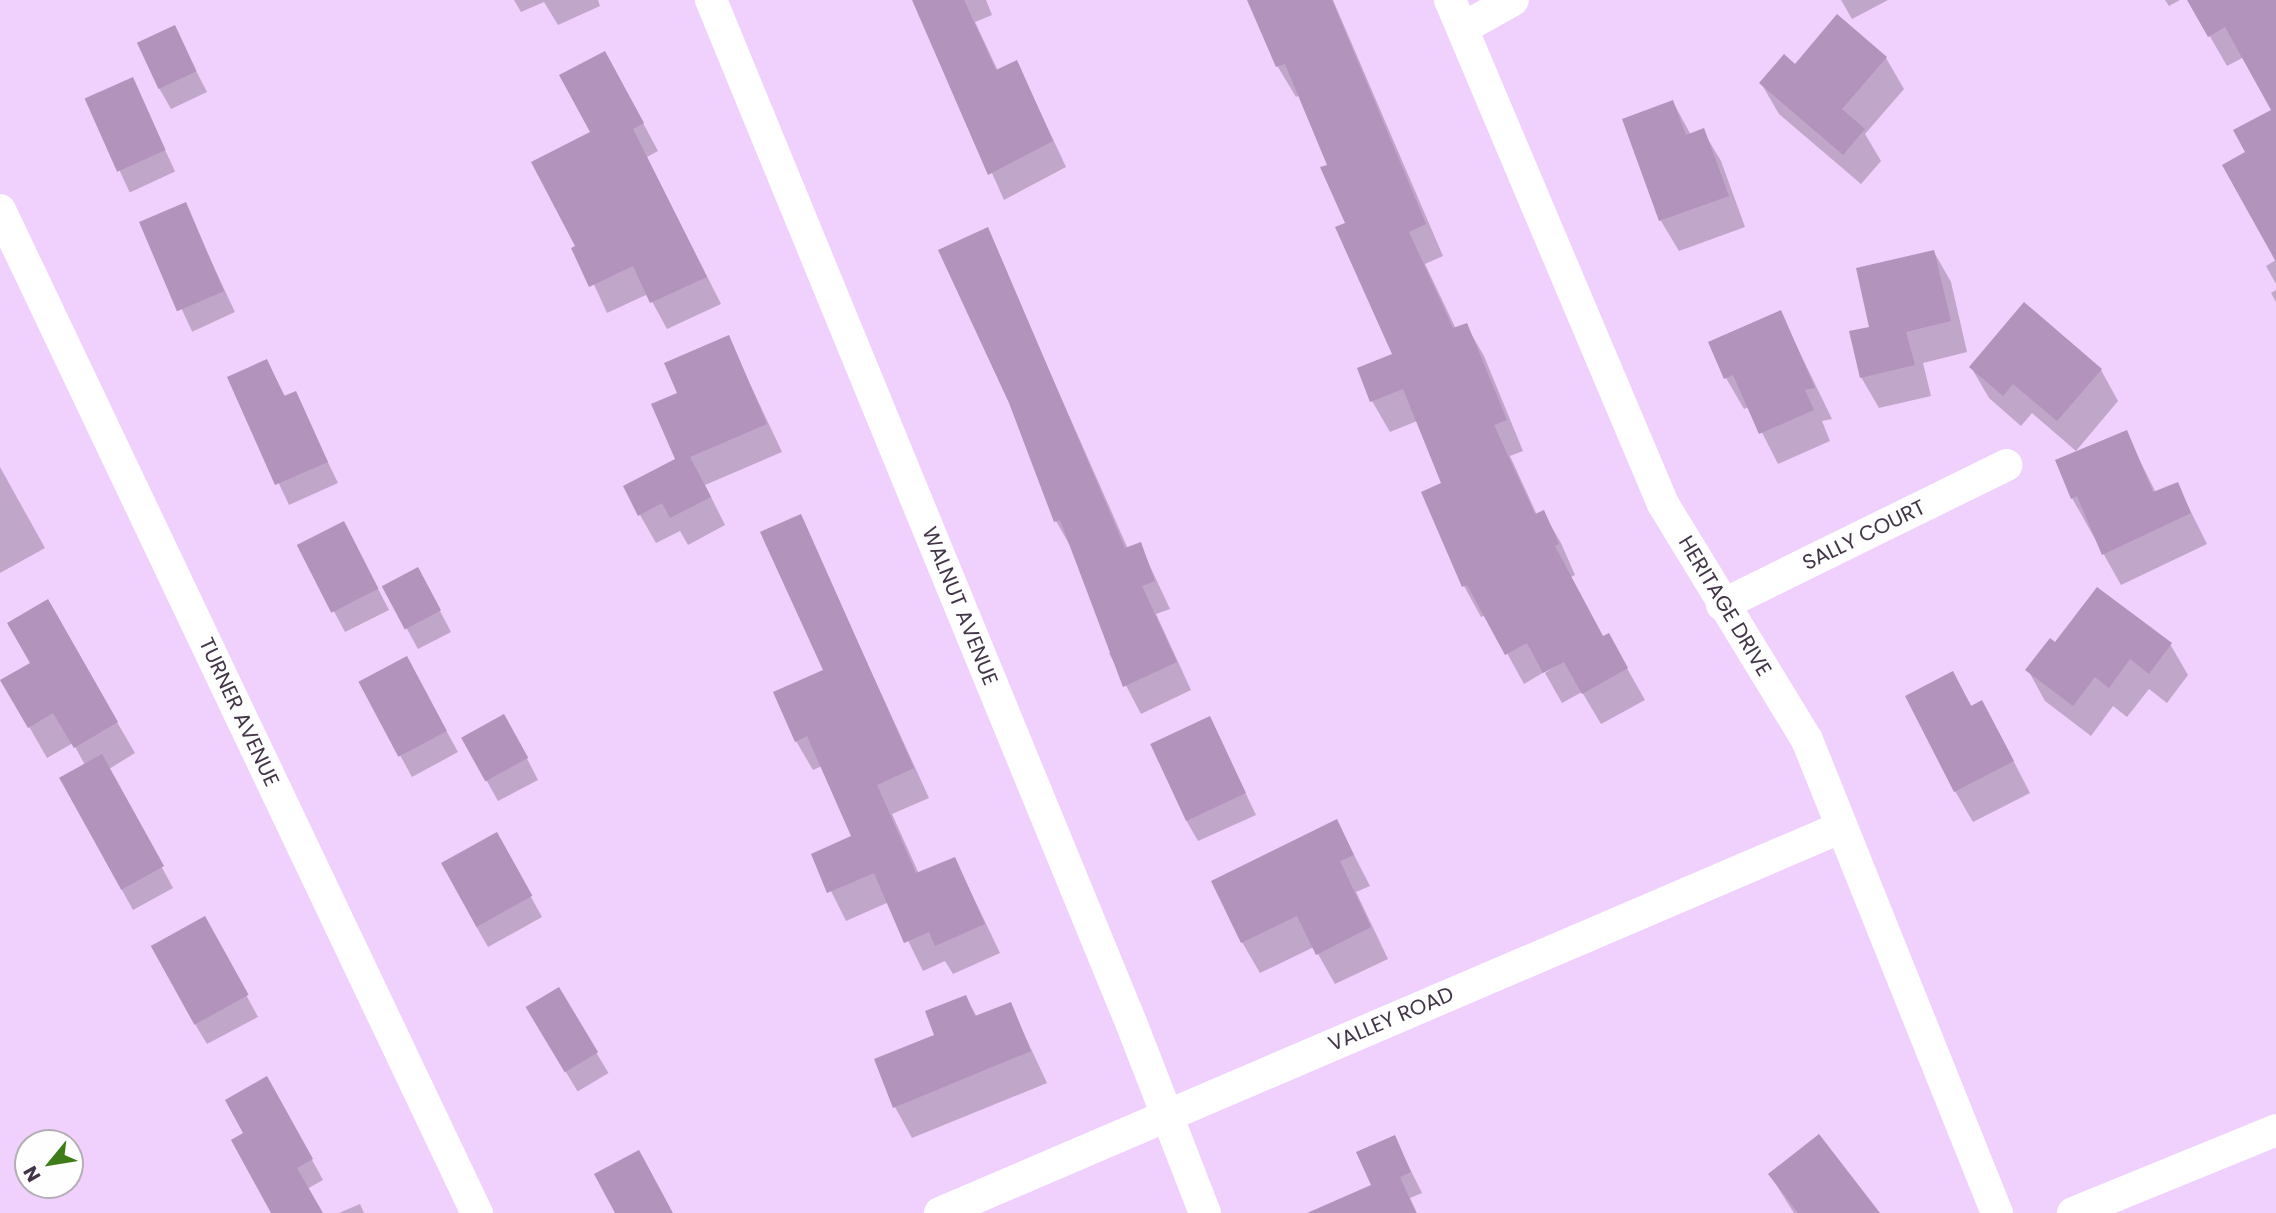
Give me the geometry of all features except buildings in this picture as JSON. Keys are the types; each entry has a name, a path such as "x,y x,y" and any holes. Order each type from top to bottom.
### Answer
{"street":[{"name":"WALNUT AVENUE","path":"711,0 1205,1213"},
{"name":"HERITAGE DRIVE","path":"1450,0 1663,504 1722,605 1807,740 1997,1213"},
{"path":"1463,29 1513,0"},
{"name":"TURNER AVENUE","path":"0,210 477,1213"},
{"name":"SALLY COURT","path":"1722,605 2006,465"},
{"name":"VALLEY ROAD","path":"940,1213 1842,827"},
{"path":"2073,1213 2276,1130"}]}
